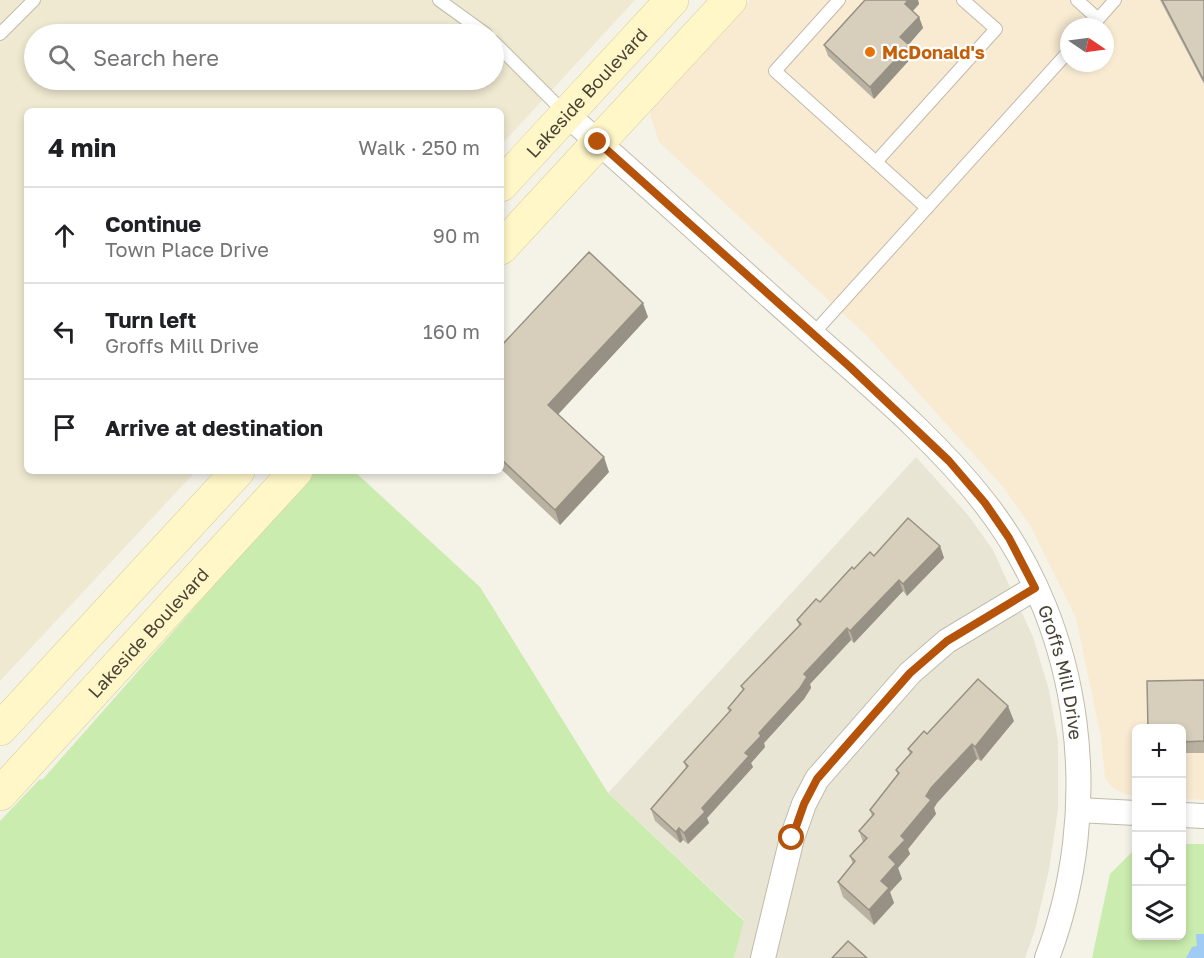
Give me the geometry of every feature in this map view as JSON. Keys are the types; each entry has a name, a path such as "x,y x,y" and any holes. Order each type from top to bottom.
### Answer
{"main road":[{"name":"Lakeside Boulevard","path":"504,182 672,0"},
{"path":"504,245 730,0"},
{"path":"0,729 235,474"},
{"name":"Lakeside Boulevard","path":"0,794 293,474"}],"street":[{"name":"Groffs Mill Drive","path":"566,114 812,334 949,461 985,503 1009,538 1052,624 1067,683 1078,742 1078,810 1071,876 1056,934 1047,958"},
{"path":"763,958 792,838 804,804 817,779 910,673 947,641 1035,588"},
{"path":"1078,810 1132,813"},
{"path":"1186,815 1204,816"}],"lane":[{"path":"0,34 34,0"},
{"path":"439,0 472,24"},
{"path":"839,0 775,71 927,208"},
{"path":"876,162 996,29 963,0"},
{"path":"1077,0 1091,18"},
{"path":"1099,18 1115,0"},
{"path":"504,52 566,114"},
{"path":"812,334 1060,61"}],"shaded area":[{"path":"0,0 635,0 504,142 504,108 24,108 24,474 193,474 0,681"},
{"path":"750,0 1204,0 1204,800 1186,799 1186,724 1132,724 1132,796 1114,789 1105,778 1101,737 1076,618 1031,527 1004,488 868,337 659,142 650,114 655,101"},
{"path":"916,457 968,515 993,550 1033,637 1049,690 1058,741 1058,809 1049,870 1035,930 1025,958 734,958 744,920 608,793"}],"green space":[{"path":"312,474 357,474 480,587 608,793 744,921 734,958 0,958 0,821 39,780 43,779"},
{"path":"1186,844 1204,844 1204,958 1092,958 1110,874 1132,852 1132,940 1186,940"}],"water":[{"path":"1196,934 1204,934 1204,958 1186,958 1192,947 1197,946"}],"building":[{"name":"McDonald's","path":"865,0 908,0 905,4 919,17 900,37 909,45 870,87 824,45"},
{"path":"1162,0 1204,0 1204,81"},
{"path":"589,252 643,303 548,405 604,457 555,510 504,462 504,343"},
{"path":"908,518 940,546 903,584 899,580 850,631 847,628 804,674 807,677 800,688 759,733 761,736 745,753 749,756 702,808 705,812 684,833 679,828 676,832 651,809 688,766 684,762 731,710 728,708 744,689 741,686 801,624 797,620 816,599 820,602 852,567 854,569 870,552 874,556"},
{"path":"978,679 1008,706 975,747 972,744 931,788 926,796 931,800 901,836 905,840 889,857 896,864 881,881 889,888 869,910 838,882 855,861 850,856 867,838 859,831 874,814 870,810 899,773 896,770 912,752 908,749 924,731 927,734"},
{"path":"1204,680 1204,741 1186,742 1186,724 1148,724 1147,681"},
{"path":"848,941 867,958 832,958"}],"place":[{"name":"McDonald's","path":"870,52"}],"route":[{"path":"598,142 850,367 949,461 985,503 1009,538 1035,588 947,641 910,673 817,779 804,804 792,838"}]}
